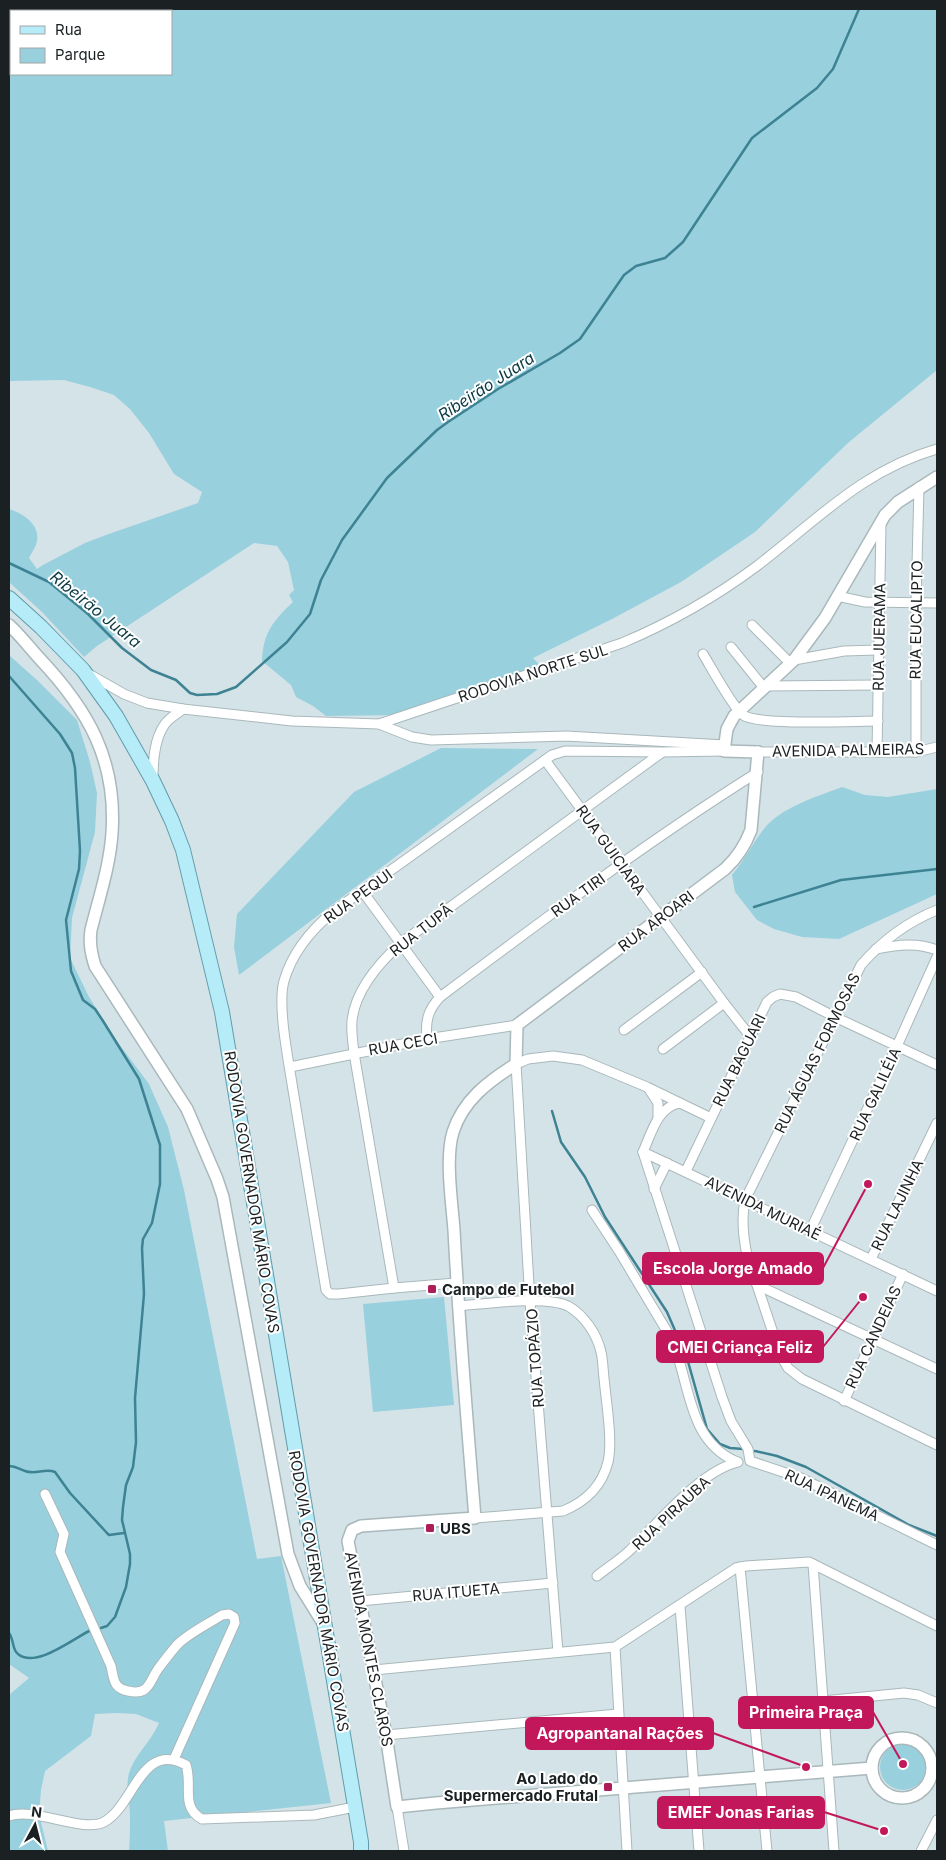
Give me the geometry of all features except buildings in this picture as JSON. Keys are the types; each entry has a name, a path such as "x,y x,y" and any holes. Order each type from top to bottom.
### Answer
{"main road":[{"name":"RODOVIA GOVERNADOR MÁRIO COVAS","path":"9,598 41,627 83,670 116,716 153,781 183,850 222,1012 362,1848"}],"street":[{"name":"RODOVIA NORTE SUL","path":"83,670 124,694 147,702 183,709 292,721 378,724 622,643 655,630 684,615 729,586 864,481 895,463 937,449"},
{"path":"725,748 730,722 738,710 792,661 825,618 881,522 893,506 919,487 937,477"},
{"name":"RUA EUCALIPTO","path":"916,752 916,603 919,487"},
{"name":"RUA JUERAMA","path":"877,752 881,522"},
{"path":"837,596 858,602 937,603"},
{"path":"9,625 64,684 83,712 97,740 108,772 113,812 112,834 109,858 91,930 90,952 95,966 187,1109 217,1179 223,1197 288,1554 300,1586 324,1625"},
{"path":"752,625 792,661"},
{"path":"731,647 765,687"},
{"path":"792,661 844,652 878,650"},
{"path":"703,654 738,710 747,718 760,720 878,721"},
{"path":"765,687 878,685"},
{"path":"153,781 153,764 160,734 165,723 183,709"},
{"path":"378,724 405,735 431,740 566,736 725,748 751,746 758,752"},
{"name":"AVENIDA PALMEIRAS","path":"758,752 916,752 937,747"},
{"path":"725,748 736,751 758,752"},
{"name":"RUA PEQUI","path":"394,1288 338,1294 330,1294 326,1290 281,1001 284,981 295,956 314,930 334,911 545,760 565,751 662,752 725,748"},
{"path":"736,751 758,772"},
{"name":"RUA TUPÃ","path":"394,1288 354,1053 352,1020 358,998 377,967 401,943 662,752"},
{"name":"RUA AROARI","path":"517,1025 725,869 742,851 751,830 758,772 758,752"},
{"name":"RUA GUICIARA","path":"545,760 724,1004 750,1036"},
{"name":"RUA TIRI","path":"427,1039 428,1016 432,1005 440,997 688,816 758,772"},
{"path":"363,892 440,997"},
{"name":"RUA ÁGUAS FORMOSAS","path":"745,1200 835,1018 851,981 861,965 874,950 908,924 937,910"},
{"path":"874,950 910,944 925,945 937,950"},
{"name":"RUA GALILÉIA","path":"810,1231 937,957"},
{"path":"624,1030 702,972"},
{"name":"RUA BAGUARI","path":"686,1171 767,1002 776,995 789,994 835,1018"},
{"path":"663,1049 724,1004"},
{"path":"835,1018 937,1066"},
{"path":"516,1064 517,1025"},
{"name":"RUA CECI","path":"290,1067 427,1039 517,1025"},
{"path":"458,1306 550,1302 568,1306 579,1313 587,1323 601,1352 609,1448 608,1462 596,1487 575,1506 563,1511 475,1518 456,1283 450,1159 453,1132 464,1109 476,1093 487,1083 516,1064 540,1058 582,1060 680,1103"},
{"name":"RUA TOPÁZIO","path":"516,1064 530,1302 558,1652"},
{"path":"647,1087 658,1103 658,1119"},
{"path":"680,1103 670,1106 658,1119 643,1152 722,1397 731,1421 748,1448 750,1461"},
{"name":"RUA BAGUARI","path":"680,1103 711,1118"},
{"name":"RUA LAJINHA","path":"871,1259 937,1123"},
{"name":"AVENIDA MURIAÉ","path":"643,1152 903,1274 936,1287"},
{"path":"654,1189 667,1163"},
{"path":"745,1200 742,1214 744,1240 780,1354 788,1368 802,1379 844,1401 937,1445"},
{"path":"592,1210 671,1338 678,1353 702,1434 716,1450 737,1462"},
{"name":"RUA CANDEIAS","path":"844,1401 903,1274"},
{"path":"394,1288 456,1283"},
{"path":"757,1285 937,1369"},
{"name":"RUA PIRAÚBA","path":"597,1576 627,1553 690,1491 719,1469 737,1462 750,1461"},
{"name":"RUA IPANEMA","path":"750,1461 801,1478 937,1545"},
{"path":"45,1494 64,1534 60,1552 111,1666 115,1685 120,1689 131,1692 142,1691 150,1686 158,1670 178,1644 222,1615 229,1614 234,1617 235,1623 174,1758"},
{"name":"AVENIDA MONTES CLAROS","path":"404,1851 386,1736 348,1541 350,1534 355,1528 365,1525 475,1518"},
{"path":"374,1670 614,1647 740,1567 804,1562 814,1564 937,1626"},
{"path":"814,1564 834,1851"},
{"path":"740,1567 767,1851"},
{"name":"RUA ITUETA","path":"360,1601 553,1583"},
{"path":"680,1606 699,1851"},
{"path":"614,1647 627,1851"},
{"path":"823,1701 904,1693 918,1695 937,1703"},
{"path":"386,1736 618,1714"},
{"path":"908,1738 922,1745 931,1758 934,1782 918,1794 910,1797 901,1798 884,1792 874,1777 872,1768 876,1754 880,1747 893,1739 908,1738"},
{"path":"9,1816 15,1814 48,1817 88,1825 102,1823 116,1815 144,1770 161,1760 174,1758 186,1765 189,1774 190,1808 195,1816 202,1819 314,1815 355,1807"},
{"path":"397,1808 436,1803 872,1768"},
{"path":"921,1851 937,1820"}],"green space":[{"path":"9,9 937,9 937,370 849,442 755,532 681,582 533,658 542,667 398,715 326,716 296,697 291,685 262,661 264,643 270,628 293,602 289,595 294,590 288,562 277,546 254,543 97,646 84,657 42,612 9,582 9,509 27,518 35,528 37,540 29,558 37,569 85,543 198,503 202,492 174,474 149,433 130,409 114,395 64,380 9,381"},
{"path":"9,655 77,720 90,762 97,793 95,832 72,918 70,958 89,997 119,1044 149,1084 168,1127 184,1190 257,1559 281,1556 331,1803 164,1821 168,1851 129,1851 130,1816 127,1784 129,1773 135,1760 159,1723 136,1714 117,1713 95,1714 91,1736 45,1771 39,1814 48,1851 9,1851 9,1695 29,1678 9,1664"},
{"path":"441,748 538,749 239,975 234,947 237,914 354,792"},
{"path":"842,787 865,795 888,797 937,789 937,894 839,939 802,937 774,929 757,920 735,892 732,875 770,822 789,809"},
{"path":"444,1297 454,1405 373,1412 363,1304"},
{"path":"899,1744 907,1744 916,1748 922,1754 926,1767 922,1780 916,1786 907,1790 899,1790 890,1786 884,1780 880,1771 880,1763 884,1754 890,1748"}],"waterway":[{"name":"Ribeirão Juara","path":"9,563 49,582 88,614 122,648 151,670 176,680 190,693 197,695 217,694 236,687 287,642 310,614 321,580 342,540 387,478 437,430 448,422 580,339 624,275 636,266 665,258 683,242 752,138 817,88 833,69 859,9"},
{"path":"9,676 60,734 72,753 75,768 80,851 79,869 66,920 71,971 83,1000 95,1009 139,1079 160,1145 160,1184 152,1223 143,1239 142,1248 144,1294 135,1398 136,1442 133,1467 126,1485 122,1520 130,1554 130,1564 126,1587 115,1617 107,1626 101,1628"},
{"path":"754,907 841,880 937,869"},
{"path":"552,1111 561,1142 585,1177 605,1217 667,1312 687,1358 707,1429 720,1444 730,1448 743,1449"},
{"path":"755,1451 777,1456 806,1467 909,1525 937,1536"},
{"path":"9,1466 29,1472 55,1472 70,1493 109,1535 124,1533"},
{"path":"9,1633 18,1654 26,1658 35,1658 55,1651 91,1630"}],"place":[{"name":"Escola Jorge Amado","path":"868,1184"},
{"name":"Campo de Futebol","path":"432,1289"},
{"name":"CMEI Criança Feliz","path":"863,1297"},
{"name":"UBS","path":"430,1528"},
{"name":"Primeira Praça","path":"903,1764"},
{"name":"Agropantanal Rações","path":"806,1767"},
{"name":"Ao Lado do Supermercado Frutal","path":"608,1787"},
{"name":"EMEF Jonas Farias","path":"884,1831"}]}
